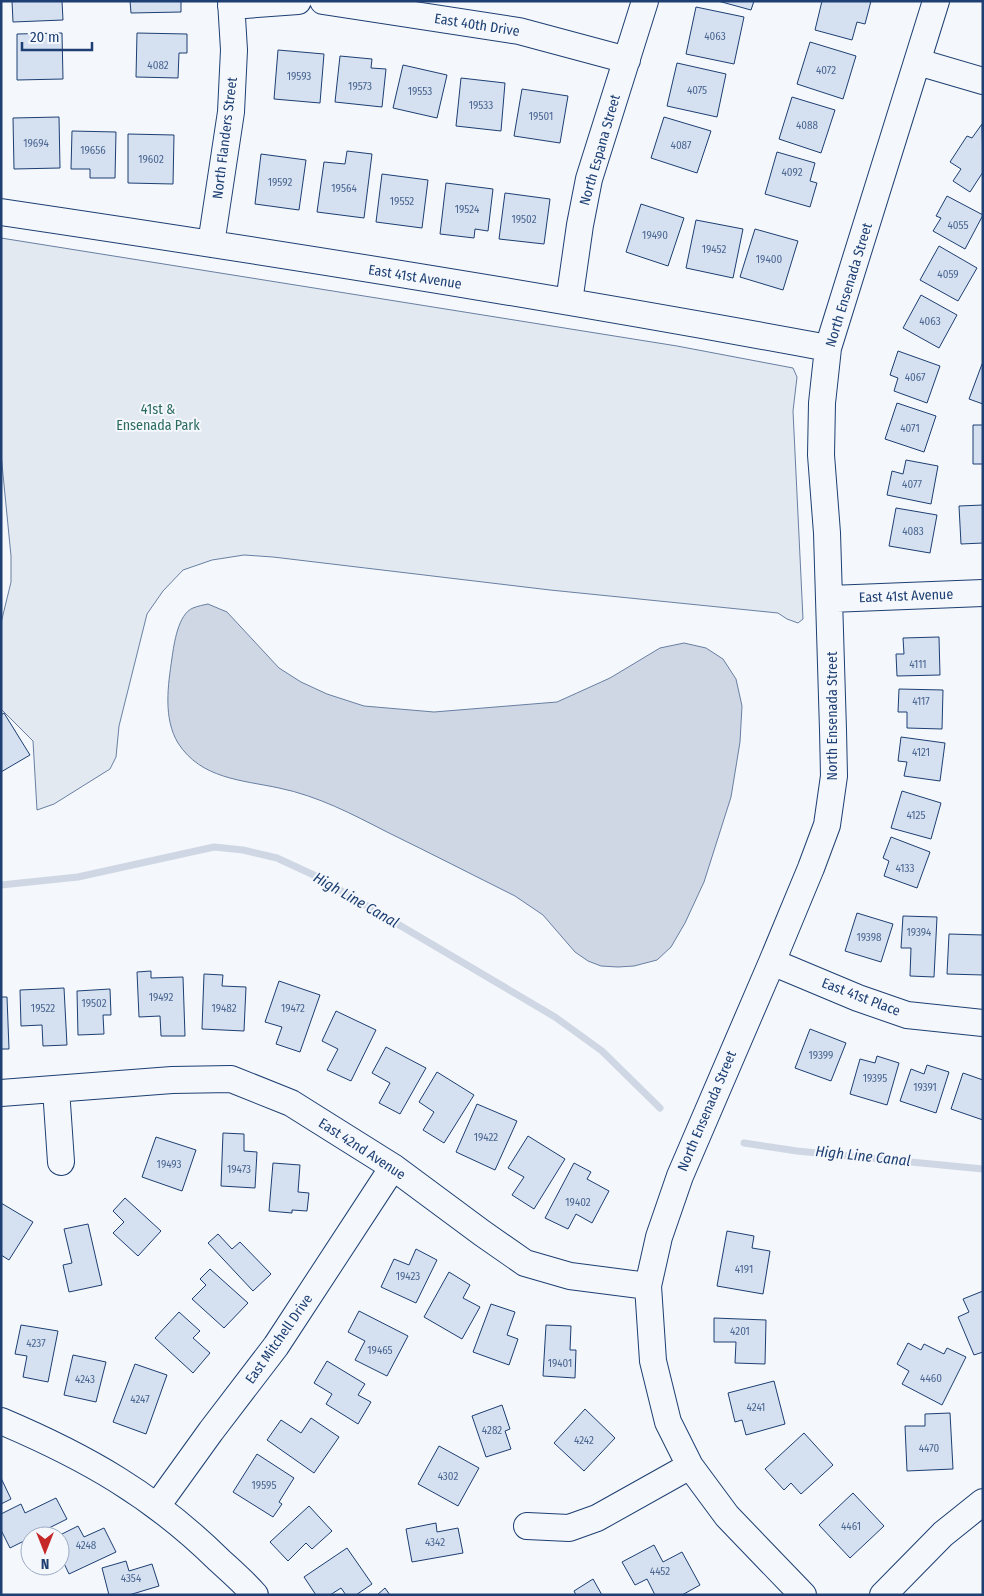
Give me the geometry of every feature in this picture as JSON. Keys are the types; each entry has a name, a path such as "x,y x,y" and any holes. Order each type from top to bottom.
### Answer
{"street":[{"path":"231,4 298,1"},
{"name":"East 40th Drive","path":"324,1 519,31 628,60"},
{"name":"North Espana Street","path":"570,302 580,224 589,179 646,1"},
{"name":"North Ensenada Street","path":"803,1595 727,1516 690,1466 668,1422 654,1361 648,1286 659,1237 685,1165 718,1084 772,962 827,825 834,776 830,599 827,533 820,455 822,403 828,348 936,1"},
{"name":"North Flanders Street","path":"211,244 231,112 234,50 231,4"},
{"path":"918,62 983,81"},
{"name":"East 41st Avenue","path":"1,212 570,302 828,348"},
{"name":"East 41st Avenue","path":"830,599 983,593"},
{"name":"East 41st Place","path":"772,962 858,998 907,1015 983,1023"},
{"name":"East 42nd Avenue","path":"1,1094 172,1080 231,1079 291,1103 393,1167 525,1263 570,1276 648,1286"},
{"path":"56,1089 60,1162"},
{"name":"East Mitchell Drive","path":"158,1506 211,1431 276,1346 393,1167"},
{"path":"1,1421 81,1458 158,1506 197,1538 254,1595"},
{"path":"527,1526 570,1528 597,1518 690,1466"},
{"path":"884,1595 943,1534 983,1502"}],"green space":[{"name":"41st & Ensenada Park","path":"1,238 677,346 793,368 797,377 793,411 803,619 798,623 778,613 550,590 273,557 244,555 212,560 183,570 163,591 147,614 119,726 116,757 110,769 54,804 37,810 33,741 1,709 1,623 11,582 11,556 1,454"}],"shaded area":[{"path":"208,604 227,612 279,668 301,682 327,694 364,706 434,712 557,702 610,678 660,648 684,643 706,648 723,659 736,679 742,706 740,742 731,797 704,882 685,923 671,947 657,960 634,966 601,966 588,961 575,952 543,915 515,896 334,806 293,791 223,776 198,764 187,755 173,733 168,712 168,690 174,645 180,623 188,611"}],"building":[{"path":"12,1 62,1 63,20 13,22"},
{"path":"130,1 181,1 181,12 131,13"},
{"path":"718,1 754,1 751,10"},
{"path":"822,1 871,1 865,24 857,22 852,40 815,30"},
{"path":"696,7 744,17 734,64 686,54"},
{"path":"62,33 63,79 17,80 17,34"},
{"path":"137,33 187,34 187,53 179,53 178,78 136,77"},
{"path":"810,42 856,56 843,99 797,84"},
{"path":"278,50 324,54 320,103 274,99"},
{"path":"340,56 372,59 371,68 386,69 382,107 335,102"},
{"path":"677,63 726,74 717,117 667,106"},
{"path":"403,65 447,75 437,118 393,108"},
{"path":"461,78 505,83 501,131 456,126"},
{"path":"522,89 568,96 560,143 514,136"},
{"path":"792,97 835,110 821,153 779,139"},
{"path":"59,117 60,168 14,169 13,118"},
{"path":"664,117 711,131 697,173 651,158"},
{"path":"982,124 983,172 970,192 953,181 961,169 950,162 967,136 972,138"},
{"path":"72,131 116,132 115,178 90,178 90,169 71,169"},
{"path":"128,134 174,135 173,184 128,183"},
{"path":"347,151 372,154 364,218 317,212 324,162 345,164"},
{"path":"777,152 815,163 810,181 817,183 810,207 765,194"},
{"path":"261,154 306,160 299,210 255,204"},
{"path":"382,174 428,180 422,228 376,222"},
{"path":"446,183 493,189 488,231 475,229 474,238 440,234"},
{"path":"505,193 550,199 544,244 499,239"},
{"path":"947,196 983,215 965,249 933,231 941,218 936,216"},
{"path":"641,204 684,218 668,266 626,252"},
{"path":"696,220 743,229 733,278 686,268"},
{"path":"755,229 798,241 783,290 740,277"},
{"path":"939,246 977,268 958,301 920,280"},
{"path":"921,295 957,315 939,348 903,328"},
{"path":"898,351 940,366 927,403 894,391 898,378 890,375"},
{"path":"983,364 983,404 969,399"},
{"path":"897,403 936,416 924,452 885,439"},
{"path":"973,425 983,425 983,464 973,464"},
{"path":"906,460 938,466 931,504 887,495 892,471 903,474"},
{"path":"983,505 983,543 961,544 959,506"},
{"path":"896,508 937,515 930,553 889,546"},
{"path":"939,637 940,675 897,676 896,654 904,654 903,638"},
{"path":"899,689 943,690 942,729 907,728 907,712 898,712"},
{"path":"4,713 30,755 1,772 1,715"},
{"path":"901,737 945,743 940,781 904,776 907,762 898,761"},
{"path":"902,791 941,803 931,839 891,828"},
{"path":"891,837 930,852 917,888 884,876 889,861 883,858"},
{"path":"857,913 893,924 881,962 845,951"},
{"path":"903,916 937,917 934,977 910,976 911,948 901,948"},
{"path":"949,934 983,935 983,975 947,974"},
{"path":"151,971 151,978 183,977 185,1036 161,1036 160,1016 139,1017 137,972"},
{"path":"204,974 223,975 222,986 246,987 244,1031 202,1029"},
{"path":"279,981 320,995 300,1052 276,1044 282,1027 265,1022"},
{"path":"64,988 67,1045 43,1046 42,1025 21,1026 20,990"},
{"path":"110,989 111,1015 103,1015 104,1034 78,1035 77,991"},
{"path":"1,997 7,997 9,1049 1,1049"},
{"path":"336,1011 376,1030 351,1081 327,1070 338,1049 322,1041"},
{"path":"810,1029 846,1043 831,1081 795,1068"},
{"path":"386,1047 426,1068 400,1114 379,1103 390,1083 372,1073"},
{"path":"877,1056 899,1063 887,1105 850,1094 860,1059 875,1063"},
{"path":"927,1065 949,1072 936,1113 900,1101 911,1069 924,1074"},
{"path":"437,1072 474,1095 444,1143 423,1130 434,1112 419,1102"},
{"path":"963,1073 983,1080 983,1120 951,1109"},
{"path":"477,1104 517,1121 495,1170 456,1152"},
{"path":"223,1133 244,1134 244,1151 257,1152 255,1188 221,1186"},
{"path":"528,1136 565,1159 534,1209 512,1195 524,1177 508,1168"},
{"path":"156,1137 196,1150 182,1191 142,1177"},
{"path":"273,1163 300,1165 298,1192 309,1193 307,1211 292,1210 292,1213 269,1211"},
{"path":"574,1163 591,1172 587,1179 609,1191 592,1223 576,1214 568,1229 545,1218"},
{"path":"125,1198 161,1231 138,1256 113,1233 124,1222 113,1211"},
{"path":"1,1203 33,1222 9,1260 1,1255"},
{"path":"88,1224 102,1285 69,1292 63,1265 72,1263 64,1229"},
{"path":"727,1231 754,1236 752,1248 770,1251 763,1294 717,1286"},
{"path":"218,1234 232,1249 240,1242 271,1274 253,1291 208,1243"},
{"path":"416,1249 437,1260 416,1303 381,1287 394,1259 409,1265"},
{"path":"210,1269 248,1303 224,1328 192,1299 206,1285 200,1279"},
{"path":"449,1272 470,1285 463,1298 480,1307 462,1339 424,1317"},
{"path":"983,1291 983,1352 974,1355 958,1317 969,1312 963,1299"},
{"path":"491,1304 515,1312 507,1335 518,1339 509,1365 473,1352"},
{"path":"359,1311 408,1336 387,1376 355,1360 365,1341 348,1332"},
{"path":"179,1312 200,1331 193,1338 210,1353 193,1373 155,1338"},
{"path":"714,1318 766,1320 765,1364 735,1363 736,1342 714,1342"},
{"path":"21,1325 58,1331 48,1382 23,1377 27,1356 15,1354"},
{"path":"546,1325 571,1326 570,1350 576,1350 575,1378 543,1376"},
{"path":"908,1343 921,1350 924,1344 944,1354 947,1348 966,1357 942,1405 902,1384 909,1371 897,1364"},
{"path":"73,1355 106,1362 96,1402 64,1395"},
{"path":"327,1361 365,1384 358,1395 371,1402 358,1424 326,1404 332,1394 314,1383"},
{"path":"135,1364 167,1375 146,1434 113,1422"},
{"path":"774,1381 785,1424 746,1435 742,1420 735,1422 728,1393"},
{"path":"502,1405 510,1429 505,1431 511,1449 486,1457 472,1416"},
{"path":"585,1409 615,1438 584,1471 554,1443"},
{"path":"950,1413 953,1469 907,1471 905,1426 925,1426 925,1414"},
{"path":"311,1418 339,1437 314,1473 267,1440 281,1420 301,1433"},
{"path":"804,1433 833,1465 801,1494 791,1483 784,1490 765,1469"},
{"path":"439,1446 479,1468 458,1506 418,1484"},
{"path":"257,1454 294,1478 279,1502 282,1504 273,1517 233,1492"},
{"path":"1,1478 11,1499 1,1504"},
{"path":"853,1493 884,1526 850,1558 819,1525"},
{"path":"56,1498 67,1519 53,1526 20,1526 20,1543 10,1548 1,1530 1,1514 21,1504 25,1513"},
{"path":"309,1506 332,1531 312,1549 306,1543 288,1561 270,1542"},
{"path":"436,1523 437,1532 458,1528 463,1553 412,1562 406,1529"},
{"path":"78,1526 84,1537 104,1528 116,1552 70,1574 70,1530"},
{"path":"654,1545 663,1562 682,1552 700,1585 682,1595 655,1595 647,1579 635,1585 622,1562"},
{"path":"347,1548 372,1584 356,1595 346,1595 341,1588 330,1595 316,1595 304,1577"},
{"path":"126,1561 129,1571 152,1564 159,1586 129,1595 109,1595 102,1568"},
{"path":"593,1579 602,1595 576,1595 574,1591"},
{"path":"385,1588 390,1595 377,1595"}],"waterway":[{"name":"High Line Canal","path":"1,885 78,877 214,847 243,850 277,858 318,877 555,1017 602,1051 660,1108"},
{"name":"High Line Canal","path":"744,1143 797,1151 983,1169"}]}
